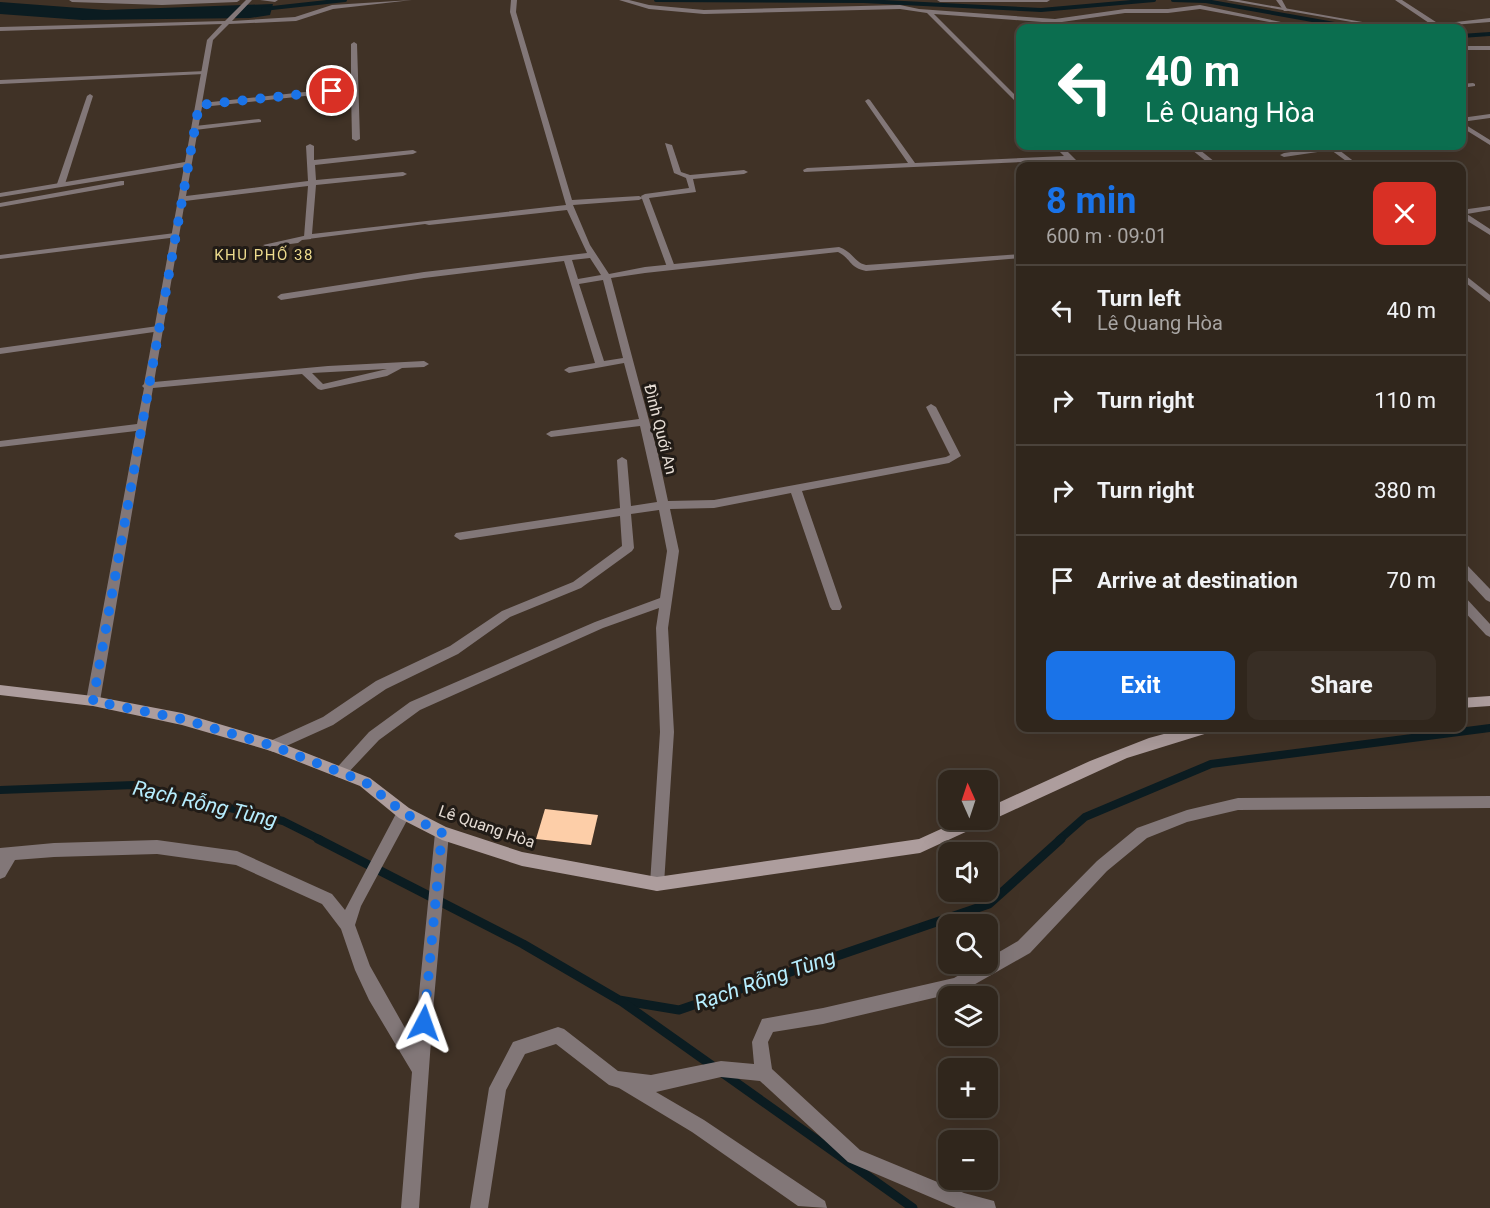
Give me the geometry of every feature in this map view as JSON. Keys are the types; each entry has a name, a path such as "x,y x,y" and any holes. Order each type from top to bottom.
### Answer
{"street":[{"path":"72,0 172,3 237,0"},
{"path":"163,0 172,3"},
{"path":"262,0 275,0"},
{"path":"0,29 287,20 332,7 409,0"},
{"name":"Đình Quới An","path":"514,0 513,12 569,205 593,255 606,276 644,422 673,551 662,628 667,732 657,884"},
{"path":"622,0 649,7 704,12 908,8 1055,21 1125,11 1168,11 1200,7 1287,24"},
{"path":"903,0 908,8"},
{"path":"940,0 1047,0"},
{"path":"1229,0 1369,24"},
{"path":"1279,0 1286,10"},
{"path":"1398,0 1434,24"},
{"path":"93,701 210,40 220,27 229,22 247,2"},
{"path":"928,11 1016,100"},
{"path":"1460,24 1490,20"},
{"path":"354,44 356,139"},
{"path":"1466,48 1490,48"},
{"path":"0,82 204,72"},
{"path":"1466,86 1473,85"},
{"path":"199,105 354,89"},
{"path":"61,184 90,96"},
{"path":"868,101 912,164"},
{"path":"1466,121 1490,116"},
{"path":"195,128 259,121"},
{"path":"1466,126 1490,143"},
{"path":"668,145 678,173 689,177 744,172"},
{"path":"308,237 312,183 310,146"},
{"path":"1062,150 1074,162"},
{"path":"1196,150 1211,162"},
{"path":"1284,155 1313,150"},
{"path":"1334,150 1351,162"},
{"path":"311,163 413,152"},
{"path":"807,170 1070,158"},
{"path":"0,195 61,184 187,167"},
{"path":"0,205 187,167"},
{"path":"182,199 403,174"},
{"path":"670,267 645,196 693,190 689,177"},
{"path":"267,245 298,241 299,238 639,198"},
{"path":"1466,212 1490,208"},
{"path":"1466,216 1490,233"},
{"path":"0,257 175,235"},
{"path":"574,282 670,267 839,249 847,253 857,266 866,268 1016,256"},
{"path":"281,297 423,275 593,255"},
{"path":"567,258 600,363"},
{"path":"1466,279 1490,299"},
{"path":"0,351 158,329"},
{"path":"569,370 627,360"},
{"path":"147,386 304,371 424,364"},
{"path":"304,371 321,387 384,374 400,365"},
{"path":"460,536 664,505 714,504 953,459 956,456 931,408"},
{"path":"551,434 644,422"},
{"path":"0,444 140,427"},
{"path":"273,746 328,721 381,686 454,650 507,614 577,585 628,548 622,460"},
{"path":"795,488 836,607"},
{"path":"1466,571 1490,597"},
{"path":"340,772 374,736 415,706 599,625 666,601"},
{"path":"1466,606 1490,632"},
{"name":"Lê Quang Hòa","path":"0,690 93,701 182,719 273,746 365,782 404,813 442,833 522,859 657,884 920,846 954,830"},
{"path":"1466,702 1490,700"},
{"path":"998,810 1128,750 1184,732"},
{"path":"764,1073 760,1042 768,1025 823,1016 957,985 1024,947 1102,866 1142,833 1187,816 1238,804 1490,802"},
{"path":"347,925 355,903 404,813"},
{"path":"411,1208 426,999 442,833"},
{"path":"0,872 5,855 157,847 237,858 327,899 347,925 375,994 421,1071"},
{"path":"479,1208 498,1088 519,1048 558,1035 615,1079 698,1126 818,1208"},
{"path":"618,1080 651,1084 721,1069 764,1073 854,1156 964,1202 987,1208"}],"shaded area":[{"path":"0,2 106,10 273,4 270,15 250,18 82,20 0,14"}],"building":[{"path":"545,809 598,815 591,845 536,839"}],"waterway":[{"path":"263,9 345,0"},
{"path":"656,0 864,1 1041,10 1154,0"},
{"path":"1173,0 1206,1 1335,24"},
{"path":"1466,36 1490,34"},
{"name":"Rạch Rỗng Tùng","path":"1466,731 1490,728"},
{"name":"Rạch Rỗng Tùng","path":"1059,840 1085,817 1211,764 1459,732"},
{"name":"Rạch Rỗng Tùng","path":"0,790 134,785 283,821 321,840"},
{"name":"Rạch Rỗng Tùng","path":"318,839 523,944 619,1000 679,1010 989,904 1061,839"},
{"path":"621,1001 913,1208"}],"district":[{"name":"KHU PHỐ 38","path":"264,255"}],"route":[{"path":"332,91 199,105 147,386 93,701 182,719 273,746 365,782 404,813 442,833 424,1023"}]}
